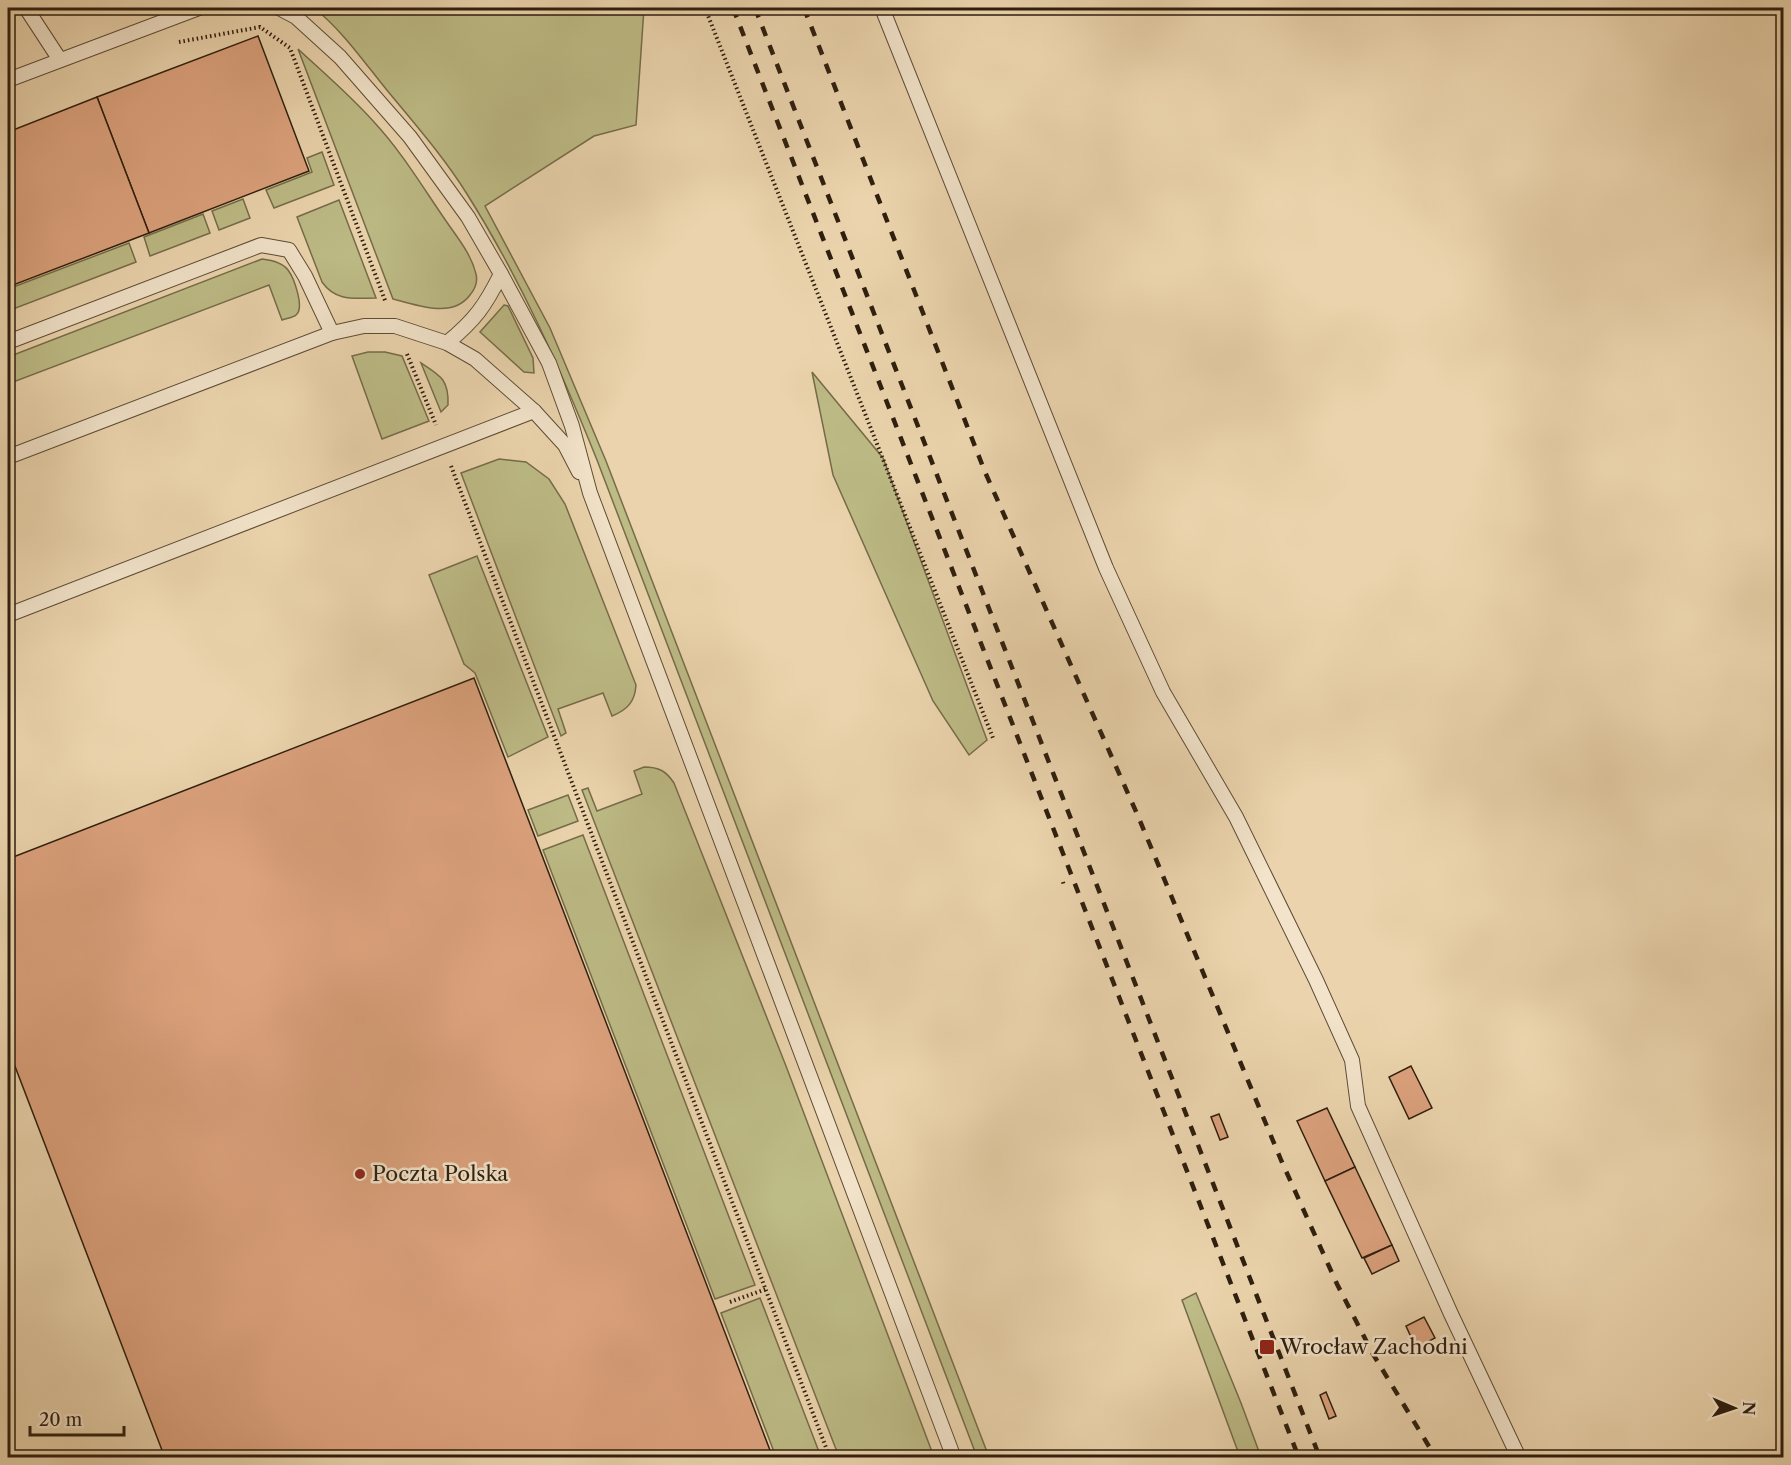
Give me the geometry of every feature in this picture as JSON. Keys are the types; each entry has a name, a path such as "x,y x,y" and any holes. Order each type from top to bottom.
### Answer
{"lane":[{"path":"26,8 60,60"},
{"path":"8,80 199,8"},
{"path":"279,8 296,17 340,57 410,137 468,217 549,363 572,426 590,493 954,1458"},
{"path":"882,8 1106,567 1163,692 1236,817 1316,980 1352,1060 1358,1106 1451,1314 1519,1458"},
{"path":"8,342 261,245 289,250 305,276 332,333"},
{"path":"447,343 469,325 484,306 501,274"},
{"path":"8,457 332,333 364,326 395,326 447,343 475,359 534,411 565,445 590,493"},
{"path":"8,615 534,411"}],"path":[{"path":"705,8 993,738"},
{"path":"173,43 260,27 290,48 830,1458"},
{"path":"730,1302 765,1289"}],"shaded area":[{"path":"314,8 644,8 636,125 594,136 485,206 550,328 606,461 989,1457 977,1457 597,460 538,324 486,226 449,167 352,47"},
{"path":"298,49 347,94 384,133 463,245 474,266 477,280 470,295 463,302 454,307 434,308 393,299"},
{"path":"322,152 334,185 274,208 266,190 312,172 307,158"},
{"path":"243,199 250,218 219,230 212,211"},
{"path":"339,200 376,298 346,298 327,288 322,282 297,217"},
{"path":"203,214 210,233 150,256 144,237"},
{"path":"129,243 136,262 8,311 8,289"},
{"path":"262,259 280,263 286,267 296,286 299,300 295,316 282,320 269,285 8,384 8,357"},
{"path":"504,305 508,306 533,358 534,373 524,372 480,332"},
{"path":"368,352 385,352 402,356 429,421 382,439 352,356"},
{"path":"421,363 439,375 445,384 448,405 441,412"},
{"path":"812,372 883,458 987,740 969,755 933,701 833,475"},
{"path":"499,459 526,462 549,479 565,504 636,685 629,705 612,716 603,693 558,709 566,733 561,736 461,473"},
{"path":"477,556 548,737 508,757 475,673 464,664 429,575"},
{"path":"644,767 662,770 674,783 786,1066 934,1457 839,1457 582,790 588,788 597,811 642,794 634,771"},
{"path":"568,795 578,821 538,836 528,810"},
{"path":"583,835 755,1285 715,1299 543,850"},
{"path":"1196,1293 1261,1457 1240,1457 1182,1300"},
{"path":"760,1298 821,1457 776,1457 721,1313"}],"building":[{"path":"258,36 309,171 149,233 97,97"},
{"path":"97,97 149,233 8,287 8,132"},
{"name":"Poczta Polska","path":"474,678 773,1458 165,1458 8,1048 8,859"},
{"path":"1411,1066 1432,1108 1409,1119 1389,1077"},
{"path":"1327,1108 1355,1167 1325,1181 1297,1121"},
{"path":"1219,1114 1228,1137 1220,1140 1211,1117"},
{"path":"1355,1167 1392,1245 1362,1258 1325,1181"},
{"path":"1392,1245 1399,1261 1372,1274 1364,1258"},
{"path":"1424,1317 1435,1338 1416,1348 1406,1326"},
{"path":"1326,1392 1336,1416 1329,1419 1320,1395"},
{"path":"1271,1452 1273,1458 1264,1458 1263,1455"}],"railway":[{"path":"733,8 1299,1458"},
{"path":"755,8 1320,1458"},
{"path":"804,8 985,472 1138,816 1281,1160 1337,1284 1373,1354 1436,1458"}],"place":[{"name":"Poczta Polska","path":"360,1174"},
{"name":"Wrocław Zachodni","path":"1267,1347"}]}
